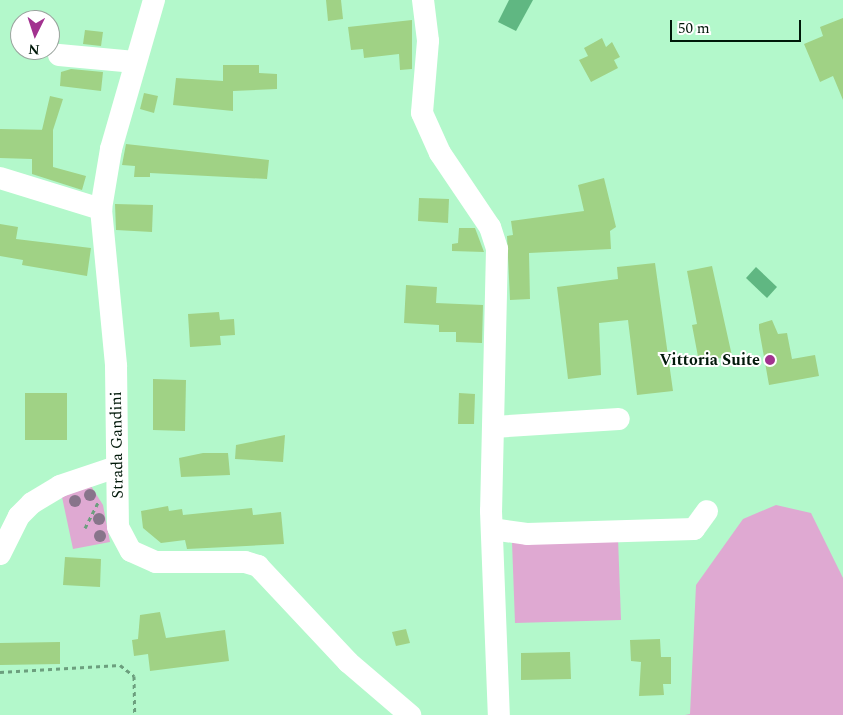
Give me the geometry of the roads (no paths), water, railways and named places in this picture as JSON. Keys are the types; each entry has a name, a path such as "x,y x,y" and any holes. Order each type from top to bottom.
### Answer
{"street":[{"name":"Strada Gandini","path":"154,0 135,62 106,172 101,209 116,366 118,527 131,551 156,562 245,562 258,566 348,662 410,715"},
{"path":"423,0 428,41 422,113 440,153 490,227 497,249 492,529 499,715"},
{"path":"60,54 135,62"},
{"path":"0,178 101,209"},
{"path":"494,427 619,419"},
{"path":"0,554 19,516 32,503 60,486 116,467"},
{"path":"492,529 527,534 694,529 708,511"}],"place":[{"name":"Vittoria Suite","path":"770,360"}]}
